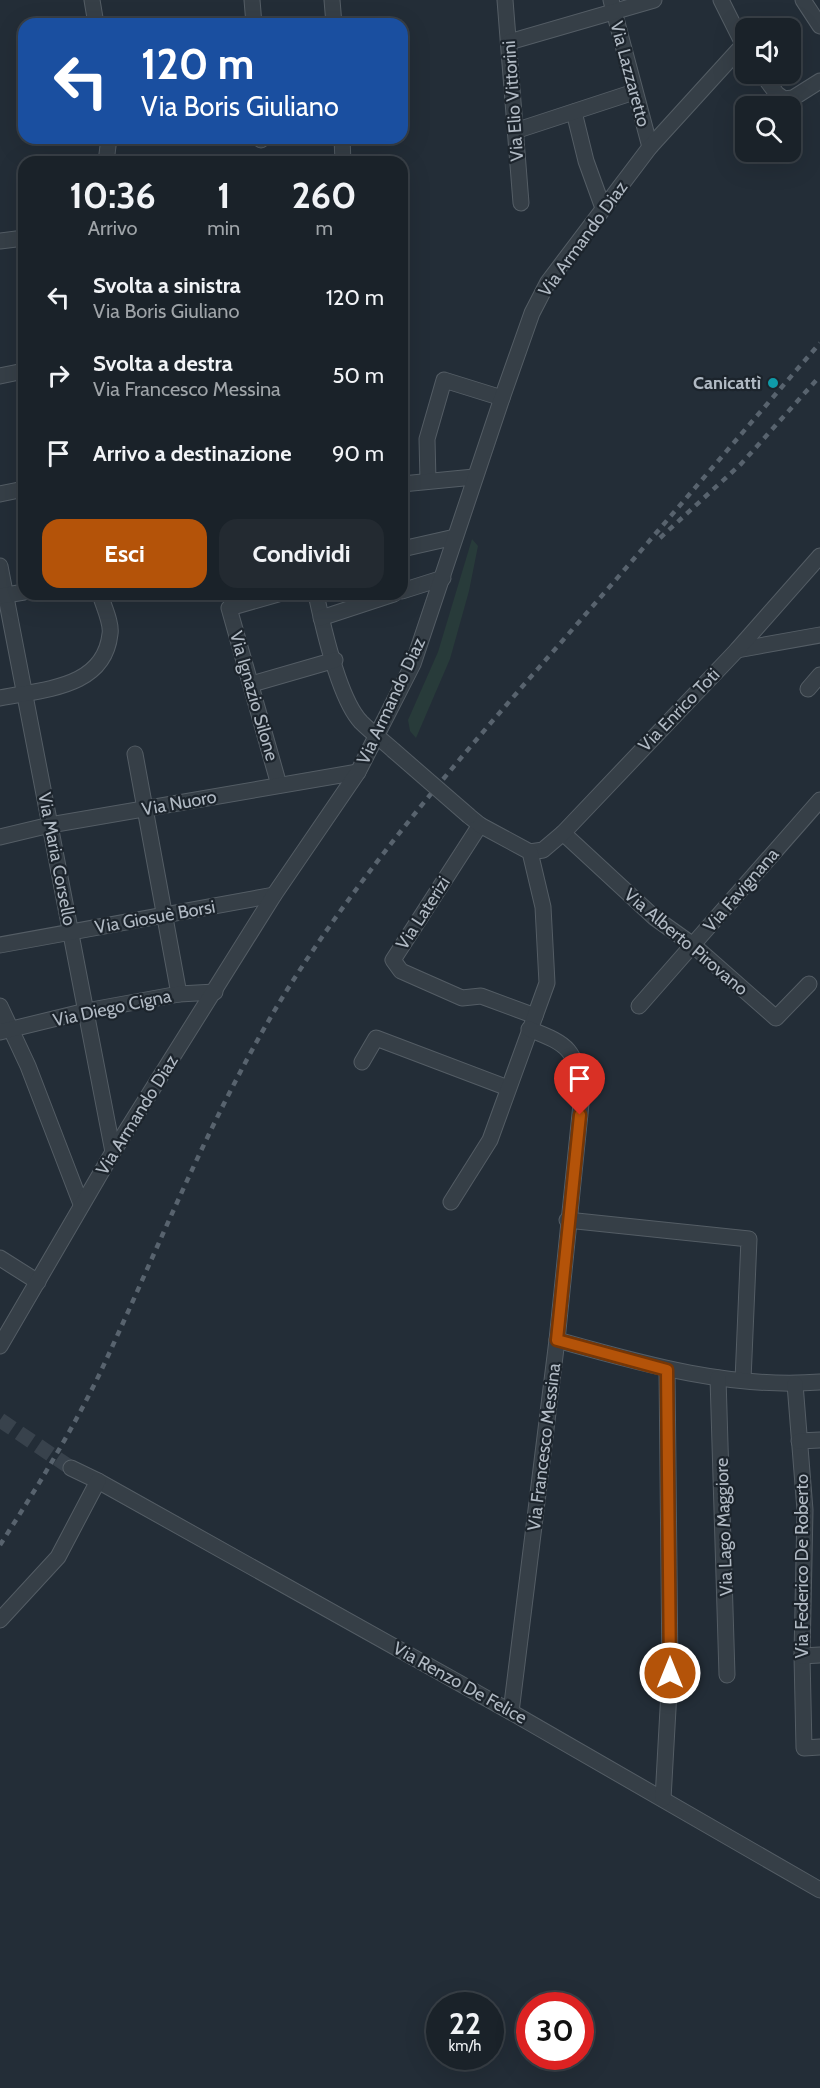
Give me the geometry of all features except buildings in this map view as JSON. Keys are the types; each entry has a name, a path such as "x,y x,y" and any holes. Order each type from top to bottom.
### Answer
{"street":[{"path":"92,0 95,18"},
{"path":"252,0 254,18"},
{"path":"332,0 334,18"},
{"name":"Via Elio Vittorini","path":"505,0 521,203"},
{"path":"509,42 613,6 654,0"},
{"path":"721,0 735,29"},
{"path":"803,0 820,26"},
{"name":"Via Lazzaretto","path":"613,6 650,147"},
{"name":"Via Armando Diaz","path":"0,1346 113,1152 274,895 358,772 413,664 443,578 474,477 532,313 548,282 650,147 735,57"},
{"path":"770,84 784,99 793,98 820,81"},
{"path":"515,131 634,92"},
{"path":"574,112 586,161 603,208"},
{"path":"0,241 18,239"},
{"path":"0,376 18,373"},
{"path":"428,481 427,438 444,380 502,398"},
{"path":"408,483 474,477"},
{"path":"0,494 18,490"},
{"path":"408,548 455,537"},
{"name":"Via Enrico Toti","path":"530,852 543,850 562,832 737,650 820,556"},
{"name":"Via Maria Corsello","path":"0,566 3,595 113,1152"},
{"path":"408,589 443,578"},
{"path":"3,595 18,593"},
{"path":"0,698 70,684 94,672 104,655 111,633 102,600"},
{"name":"Via Ignazio Silone","path":"257,600 229,608 279,785"},
{"path":"317,600 346,700 360,722 474,821 530,852 543,907 547,983 490,1140 451,1202"},
{"path":"321,618 376,600"},
{"path":"737,650 820,635"},
{"path":"252,684 334,660"},
{"path":"808,689 820,675"},
{"path":"135,754 180,994"},
{"name":"Via Nuoro","path":"0,837 50,825 358,772"},
{"name":"Via Favignana","path":"639,1006 820,800"},
{"name":"Via Laterizi","path":"474,821 393,960 401,970 462,998 481,996 532,1023"},
{"name":"Via Alberto Pirovano","path":"562,832 655,918 693,945 776,1018 809,984"},
{"name":"Via Giosuè Borsi","path":"0,945 274,895"},
{"name":"Via Diego Cigna","path":"5,1031 86,1011 180,994 215,992"},
{"path":"0,1006 5,1031 28,1066 81,1204"},
{"name":"Via Francesco Messina","path":"511,1712 557,1340 567,1220 582,1094 578,1067 561,1041 532,1023"},
{"path":"362,1062 376,1038 508,1088"},
{"path":"567,1220 749,1239 743,1380"},
{"path":"0,1258 38,1282"},
{"path":"557,1340 667,1370 743,1380 795,1384 820,1382"},
{"path":"663,1799 670,1673 667,1370"},
{"name":"Via Lago Maggiore","path":"718,1378 727,1675"},
{"name":"Via Federico De Roberto","path":"795,1384 799,1441 813,1509 802,1656 804,1748 820,1747"},
{"path":"799,1441 820,1440"},
{"name":"Via Renzo De Felice","path":"71,1468 98,1480 511,1712 820,1890"},
{"path":"0,1620 58,1557 98,1480"},
{"path":"802,1656 820,1655"}],"green space":[{"path":"472,539 478,546 469,591 450,659 416,738 410,731 408,720 438,652"}],"tunnel":[{"path":"0,1420 71,1468"}],"railway":[{"path":"0,1545 53,1460 89,1395 188,1179 235,1083 287,990 321,938 435,789 820,343"},
{"path":"660,538 741,464 820,376"}],"place":[{"name":"Canicattì","path":"773,383"}],"route":[{"path":"580,1115 567,1220 557,1340 667,1370 670,1673"}]}
